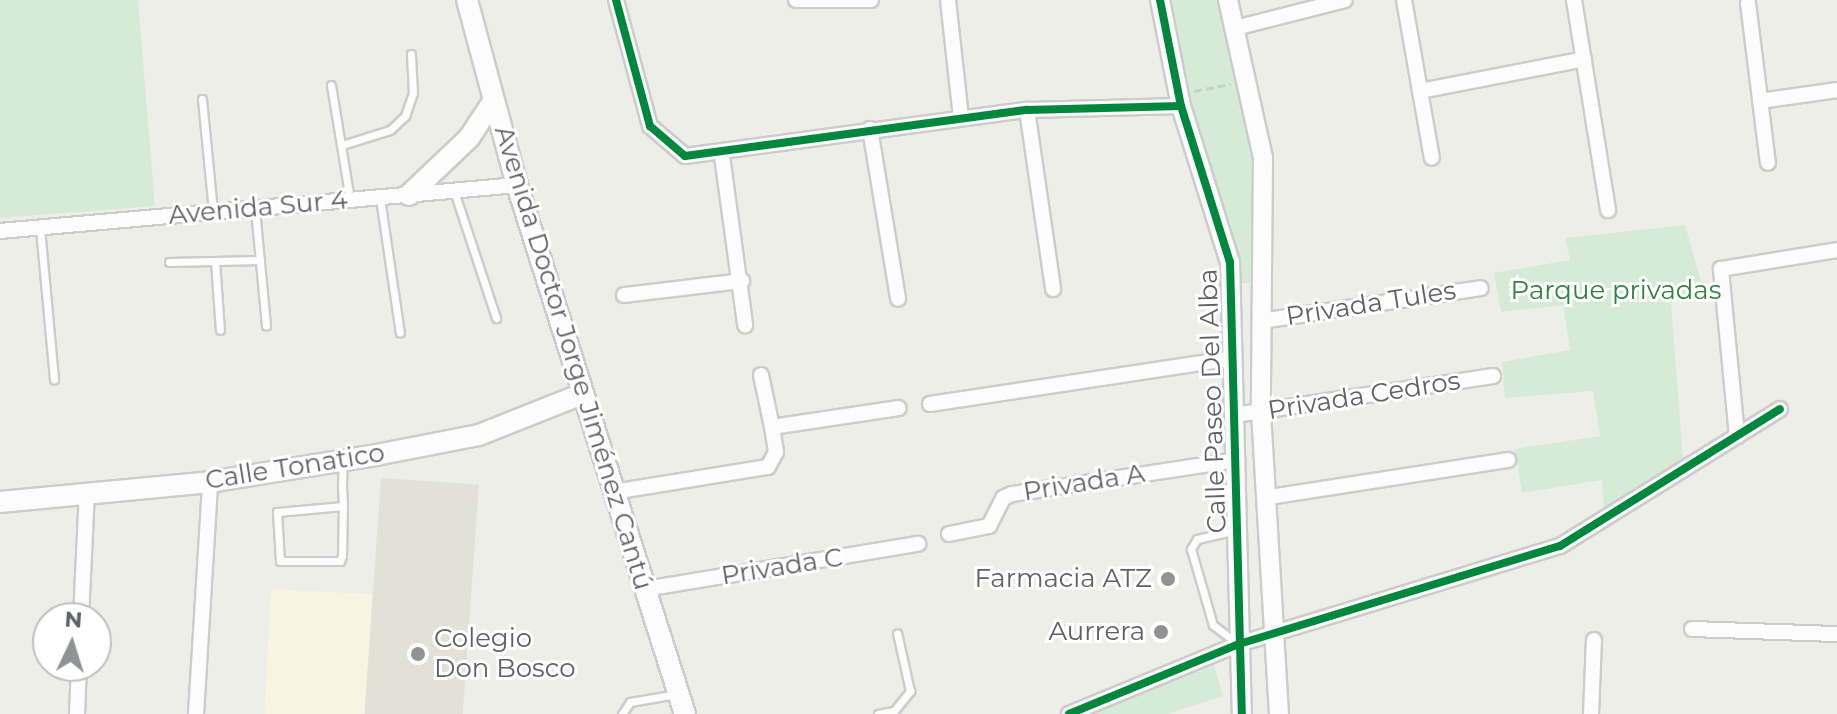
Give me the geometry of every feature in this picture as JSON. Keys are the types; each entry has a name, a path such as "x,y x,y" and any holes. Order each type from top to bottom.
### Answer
{"main road":[{"name":"Avenida Doctor Jorge Jiménez Cantú","path":"467,0 517,185 682,704"},
{"path":"409,195 469,138 494,100"},
{"name":"Calle Tonatico","path":"0,502 210,482 479,435 582,394"}],"street":[{"path":"616,0 650,126 685,156 722,156 870,129 961,117 1180,100"},
{"path":"796,0 871,0"},
{"path":"948,0 961,117"},
{"name":"Calle Paseo Del Alba","path":"1160,0 1180,100 1230,262 1242,714"},
{"name":"Calle Paseo Del Alba","path":"1228,0 1239,27 1251,80 1263,158 1261,412 1269,497 1279,714"},
{"path":"1239,27 1345,0"},
{"path":"1404,0 1432,158"},
{"path":"1574,0 1608,210"},
{"path":"1748,1 1768,163"},
{"path":"1420,91 1584,59"},
{"path":"1760,101 1837,90"},
{"path":"1027,110 1053,289"},
{"path":"870,129 898,299"},
{"path":"722,156 742,281 745,325"},
{"name":"Avenida Sur 4","path":"0,231 517,185"},
{"path":"1737,436 1721,269 1837,250"},
{"path":"624,295 742,281"},
{"name":"Privada Tules","path":"1261,321 1481,288"},
{"path":"930,404 1234,358"},
{"path":"613,492 768,467 776,452 761,375"},
{"name":"Privada Cedros","path":"1235,415 1493,376"},
{"path":"772,427 899,408"},
{"path":"1069,714 1239,644 1560,546 1780,409"},
{"name":"Privada A","path":"949,534 989,526 1003,498 1012,494 1237,460"},
{"path":"1269,497 1508,460"},
{"path":"196,714 210,482"},
{"path":"82,602 87,492"},
{"name":"Privada C","path":"645,589 918,544"},
{"path":"1692,629 1837,634"},
{"path":"1591,714 1594,640"},
{"path":"77,714 78,682"}],"lane":[{"path":"342,145 390,130 405,116 413,93 411,54"},
{"path":"331,85 350,200"},
{"path":"202,99 213,212"},
{"path":"454,191 496,318"},
{"path":"380,198 400,333"},
{"path":"255,209 266,325"},
{"path":"40,228 54,379"},
{"path":"169,262 260,260"},
{"path":"215,261 220,330"},
{"path":"343,460 343,506 340,561 280,561 277,512 343,506"},
{"path":"1238,530 1197,539 1191,549 1213,625 1239,644"},
{"path":"878,714 894,711 910,691 897,633"},
{"path":"622,714 630,702 682,704"}],"path":[{"path":"1180,100 1251,80"}],"shaded area":[{"name":"Colegio Don Bosco","path":"381,478 479,485 463,714 364,714"},
{"path":"271,589 372,594 366,714 264,714"}],"green space":[{"path":"0,0 138,0 155,206 0,218"},
{"path":"1167,0 1221,0 1261,157 1257,282 1237,284"},
{"name":"Parque privadas","path":"1685,225 1705,295 1671,302 1683,458 1604,510 1602,480 1522,493 1515,449 1600,436 1593,391 1505,398 1502,362 1570,350 1563,305 1501,312 1494,273 1570,260 1565,238"},
{"path":"1214,665 1223,696 1167,714 1086,714"}],"cycle path":[{"path":"616,0 650,126 685,156 1027,110 1181,106"},
{"path":"1160,0 1181,106 1230,262 1242,714"},
{"path":"1069,714 1239,644 1560,546 1780,409"}],"place":[{"name":"Farmacia ATZ","path":"1168,579"},
{"name":"Aurrera","path":"1161,632"},
{"name":"Colegio Don Bosco","path":"418,654"}]}
